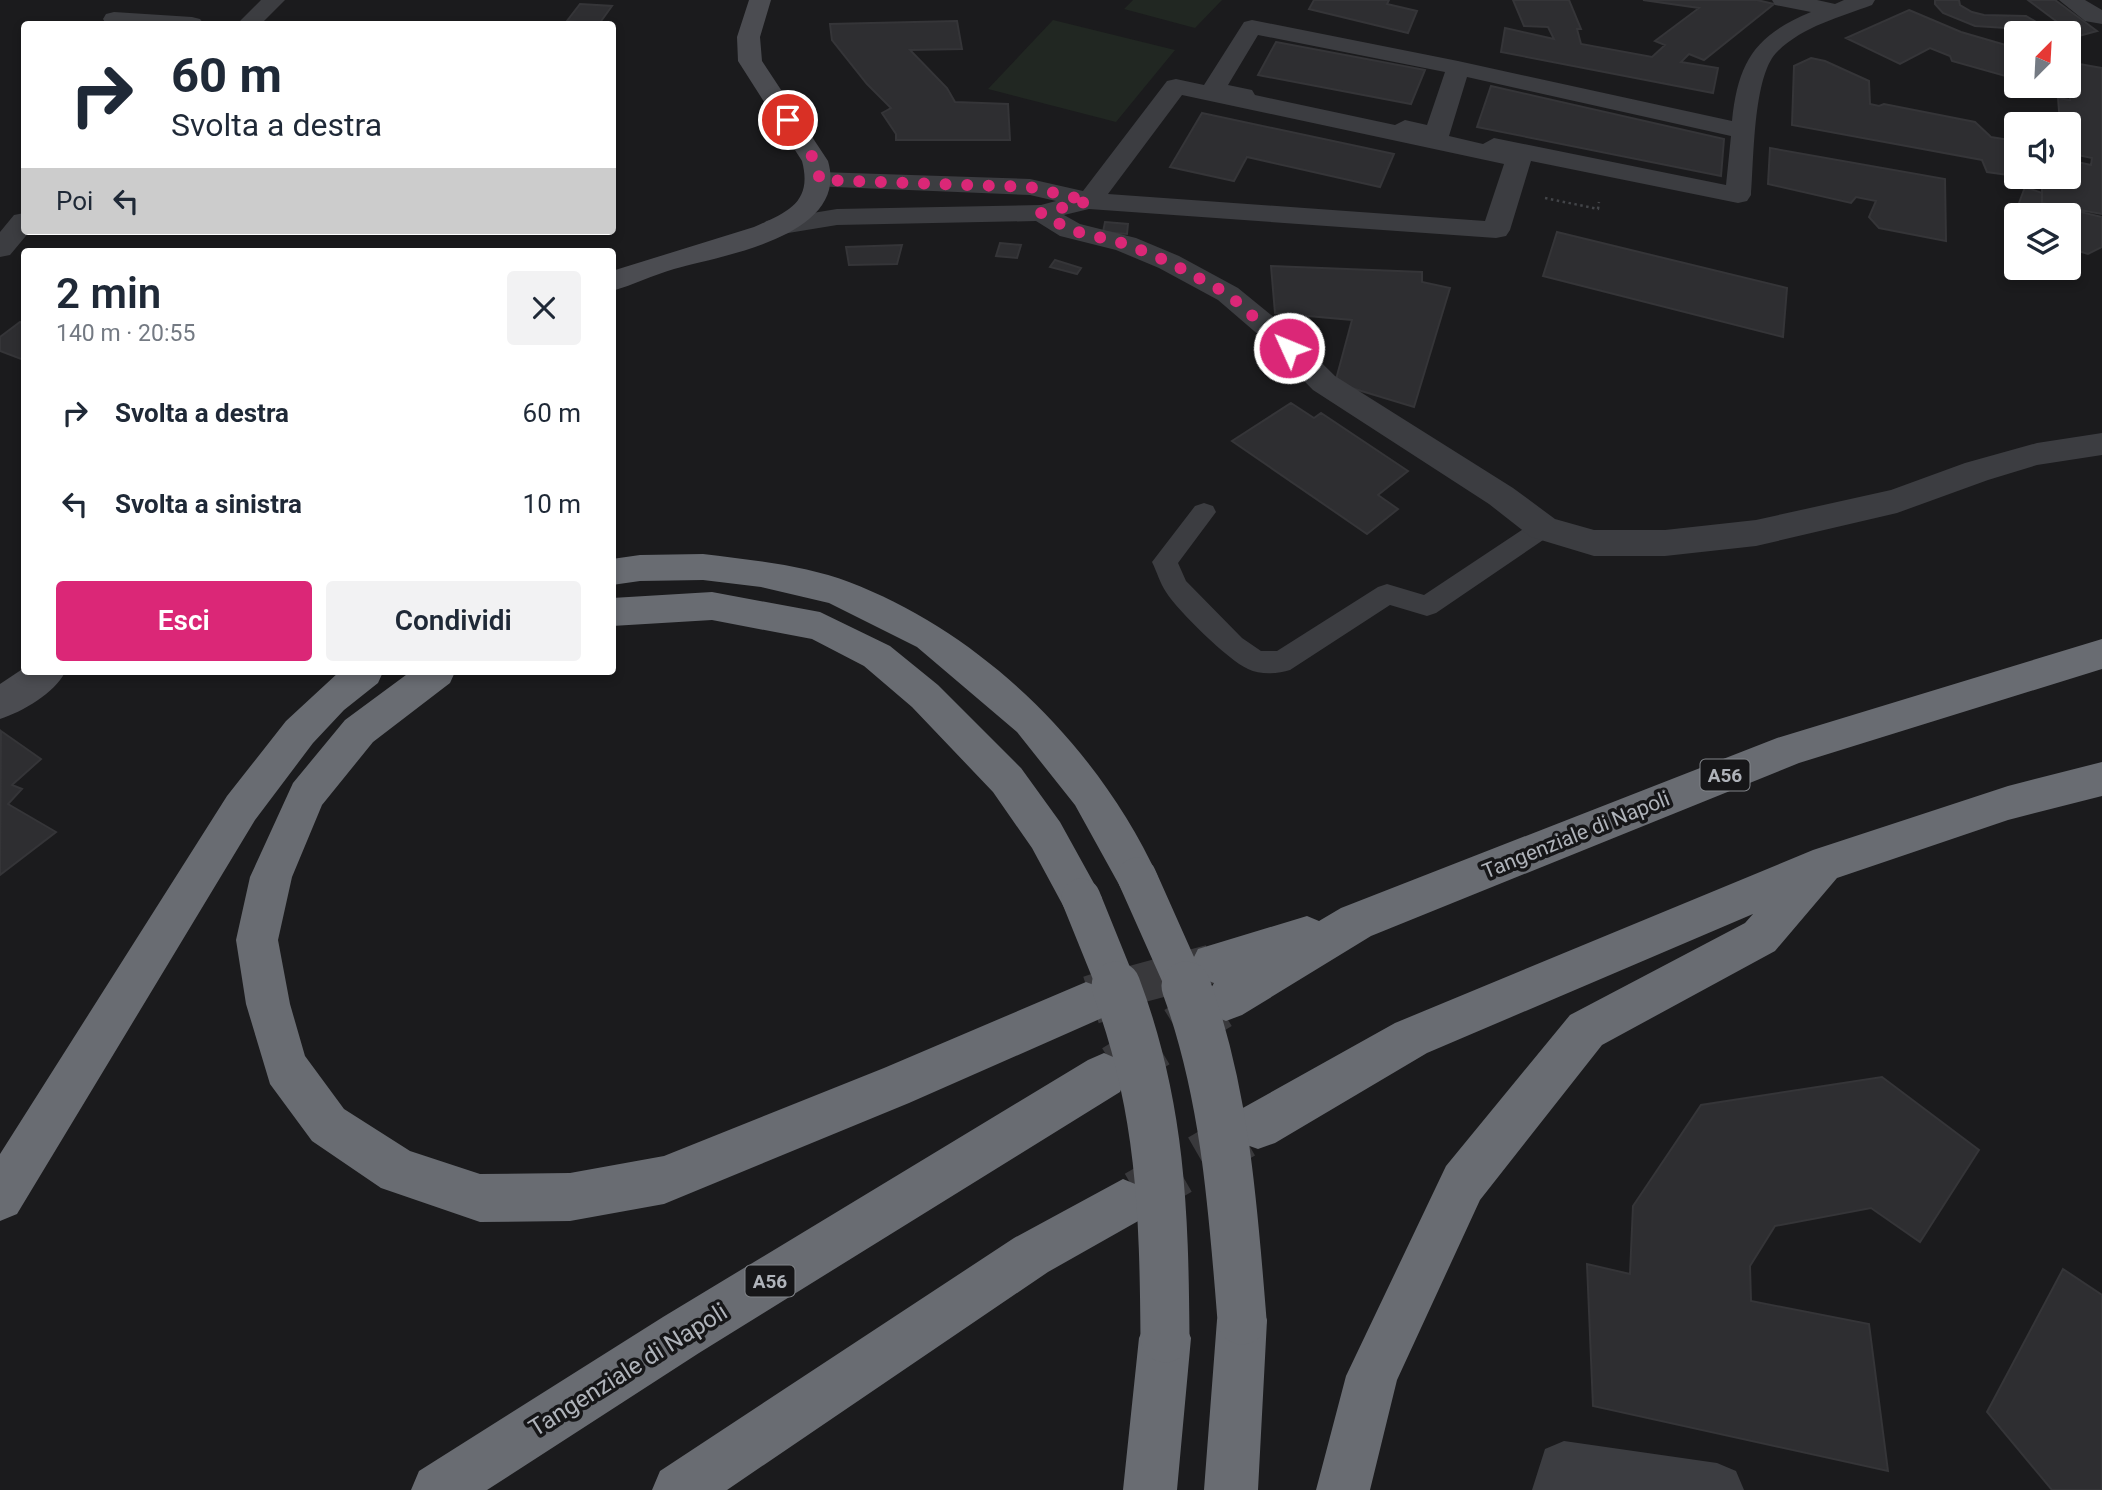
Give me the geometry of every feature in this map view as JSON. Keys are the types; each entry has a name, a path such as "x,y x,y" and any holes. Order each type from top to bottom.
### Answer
{"highway":[{"path":"616,571 640,568 703,567 761,574 838,592 930,637 1030,721 1089,793 1137,877 1164,932 1187,990 1215,1085 1232,1195 1242,1320 1231,1490"},
{"path":"616,612 712,606 820,626 877,656 925,696 1007,780 1046,835 1081,898 1120,993 1151,1104 1163,1217 1165,1338 1150,1490"},
{"name":"Tangenziale di Napoli","path":"1220,982 1356,922 1791,749 2102,654"},
{"path":"0,1197 99,1042 214,851 255,790 314,716 362,675"},
{"path":"433,675 359,731 307,795 271,877 257,940 268,1004 286,1068 328,1125 398,1171 480,1198 570,1197 664,1180 892,1087 1086,1003"},
{"path":"1258,1126 1411,1038 1828,863 2008,803 2102,779"},
{"path":"1343,1490 1372,1376 1463,1183 1586,1030 1760,937 1828,863"},
{"name":"Tangenziale di Napoli","path":"439,1490 681,1335 1104,1076"},
{"path":"679,1490 1031,1255 1123,1203"}],"main road":[{"path":"616,280 647,268 745,240 799,215 814,199 820,180 815,161 750,61 746,45 748,31 760,0"},
{"path":"0,704 43,675"}],"street":[{"path":"251,21 274,0"},
{"path":"1783,0 1838,11"},
{"path":"1744,131 1458,68 1252,27 1213,89 1738,195 1751,76 1763,52 1790,31 1864,0"},
{"path":"2070,0 2093,16 2102,17"},
{"path":"114,19 145,21"},
{"path":"1437,135 1458,68"},
{"path":"776,227 837,217 1041,213 1089,201 1176,86 1519,159 1496,230 1089,201 1030,187 820,180"},
{"path":"1041,213 1070,230 1126,244 1169,262 1228,294 1271,330 1324,383 1501,496 1543,528 1594,543 1665,543 1756,533 1897,501 1977,471 2037,454 2102,444"},
{"path":"0,249 21,224"},
{"path":"1559,1490 1564,1468 1717,1490"}],"lane":[{"path":"1204,512 1165,562 1176,587 1233,645 1255,662 1281,662 1387,594 1427,606 1543,528"}],"shaded area":[{"path":"1133,0 1222,0 1195,28 1124,9"},
{"path":"1053,20 1175,50 1116,122 988,89"}],"building":[{"path":"1314,0 1389,0 1387,4 1417,11 1408,33 1309,9"},
{"path":"1513,0 1569,0 1581,29 1577,29 1581,44 1652,57 1665,45 1655,41 1699,8 1643,0 1757,0 1774,4 1704,60 1689,54 1681,62 1718,68 1713,93 1501,52 1505,28 1554,39 1548,27 1524,26"},
{"path":"1935,0 1959,0 1960,5 1972,12 1984,15 2026,16 2034,21 2004,21 2004,28 1975,26 1943,13"},
{"path":"2028,0 2055,0 2097,31 2081,35 2081,21 2056,21"},
{"path":"580,4 612,6 601,21 567,21"},
{"path":"1909,10 1961,32 2004,45 2004,76 1952,61 1950,56 1930,48 1900,64 1846,38"},
{"path":"957,21 962,49 910,50 947,88 955,102 1008,104 1010,140 896,140 896,134 882,113 891,108 867,84 832,40 830,24"},
{"path":"1276,42 1425,70 1411,104 1258,75"},
{"path":"1811,58 1825,61 1869,81 1870,104 1884,104 1975,122 1991,137 2004,139 2004,174 1987,172 1982,160 1792,125 1794,66"},
{"path":"2081,64 2102,68 2102,214 2081,210 2081,203 2042,203 2042,189 2081,189 2081,163 2091,165 2092,158 2081,156 2081,112 2059,112 2058,98 2081,98"},
{"path":"1491,86 1724,139 1721,176 1477,127"},
{"path":"1202,113 1394,154 1380,187 1247,157 1234,181 1170,167"},
{"path":"1770,148 1945,179 1946,241 1879,228 1869,217 1876,201 1856,197 1851,203 1768,184"},
{"path":"2024,189 2042,193 2042,203 2019,203"},
{"path":"2081,212 2102,217 2102,247 2088,254 2081,252"},
{"path":"1105,222 1128,224 1127,234 1103,232"},
{"path":"1557,232 1787,288 1783,337 1543,276"},
{"path":"1000,243 1021,245 1017,258 996,256"},
{"path":"902,245 897,264 849,265 846,247"},
{"path":"1055,260 1081,268 1077,274 1050,267"},
{"path":"1271,266 1422,272 1422,282 1450,288 1414,407 1335,383 1352,320 1275,313"},
{"path":"21,322 21,359 0,351 0,337"},
{"path":"1291,403 1314,418 1321,413 1408,471 1378,495 1398,509 1367,534 1232,441"},
{"path":"1,731 41,759 12,785 22,789 8,804 56,832 0,875"},
{"path":"1882,1077 1979,1150 1920,1242 1871,1208 1775,1226 1750,1266 1751,1301 1869,1324 1888,1471 1593,1406 1587,1264 1630,1274 1633,1206 1701,1105"},
{"path":"2063,1269 2102,1295 2102,1490 2052,1490 1987,1412"}],"tunnel":[{"path":"1126,987 1211,964"},
{"path":"1091,1000 1133,986"},
{"path":"1115,1069 1219,1005"},
{"path":"1137,1195 1245,1133"}],"route":[{"path":"788,120 815,161 820,180 1030,187 1089,201 1041,213 1070,230 1126,244 1169,262 1228,294 1289,348"}]}
